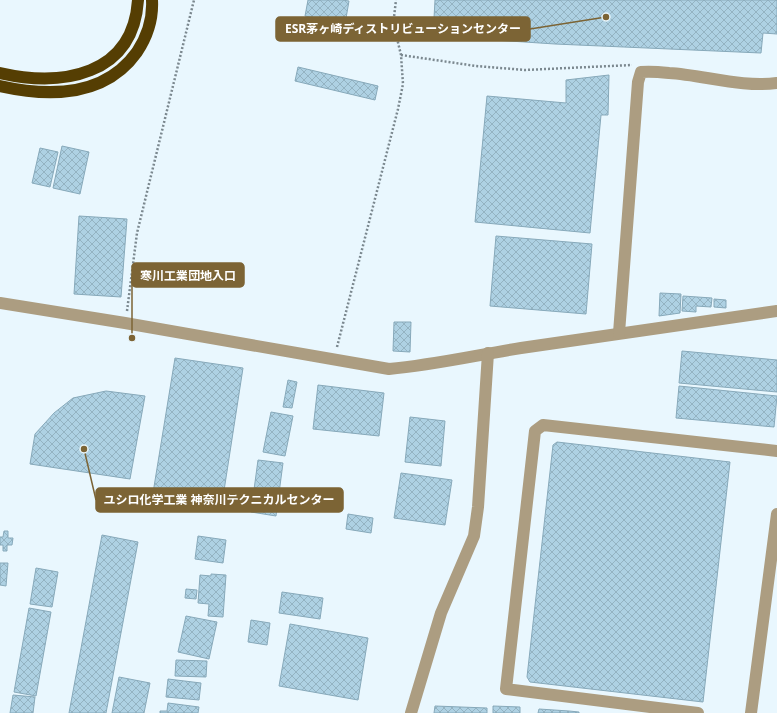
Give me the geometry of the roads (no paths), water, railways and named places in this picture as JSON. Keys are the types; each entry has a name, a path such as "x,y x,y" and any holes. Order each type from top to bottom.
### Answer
{"highway":[{"path":"0,73 26,77 56,78 77,75 98,67 107,62 117,53 130,34 135,24 138,0"},
{"path":"0,86 41,92 58,92 72,91 98,84 120,70 142,45 149,26 152,0"}],"street":[{"path":"619,333 638,82 641,72 648,71 684,74 758,84 777,83"},
{"path":"0,303 389,369 413,367 488,353 619,333 777,311"},
{"path":"411,713 441,613 474,536 478,507 488,353"},
{"path":"698,713 506,688 535,431 543,425 777,450"},
{"path":"751,713 777,514"}],"place":[{"name":"ESR茅ヶ崎ディストリビューションセンター","path":"606,17"},
{"name":"寒川工業団地入口","path":"132,338"},
{"name":"ユシロ化学工業 神奈川テクニカルセンター","path":"84,449"}]}
